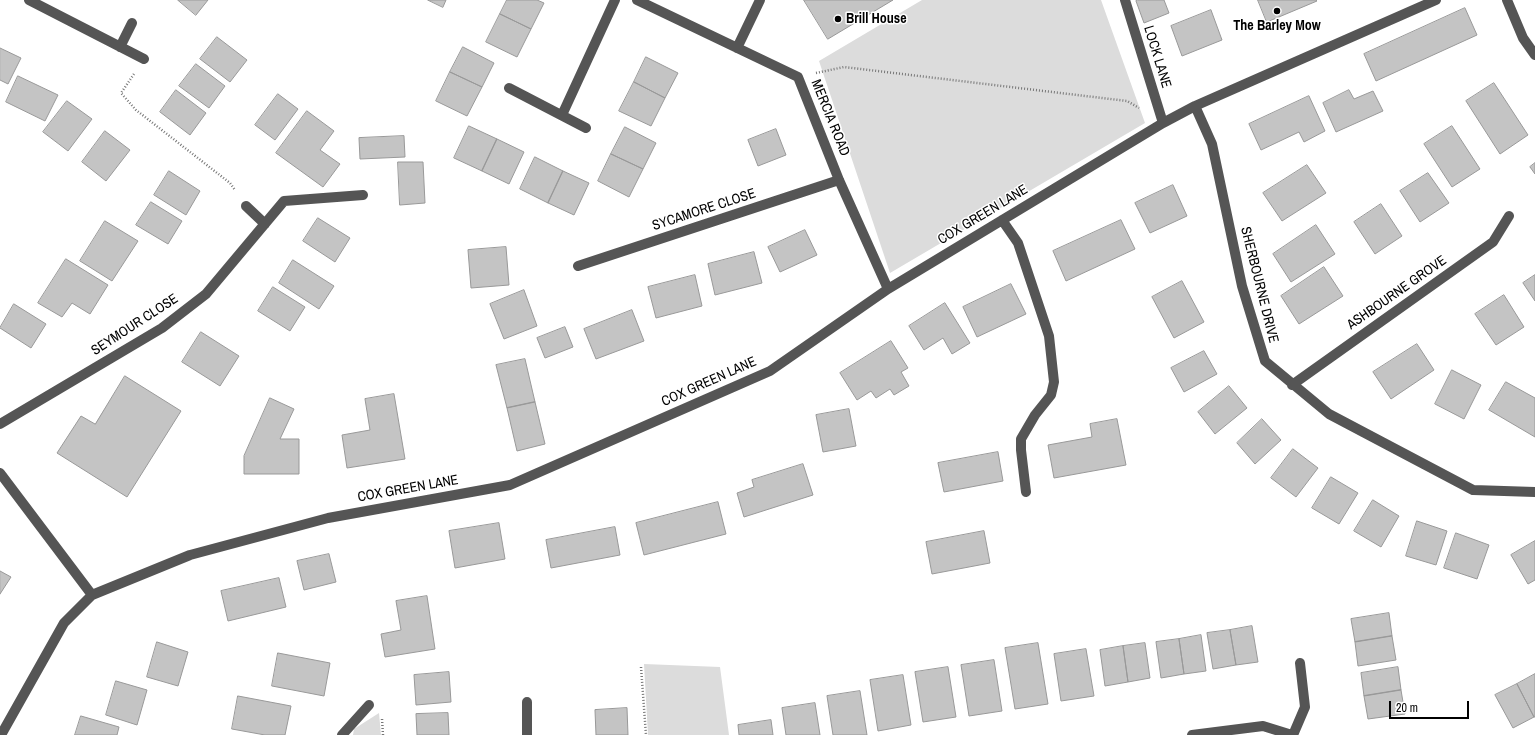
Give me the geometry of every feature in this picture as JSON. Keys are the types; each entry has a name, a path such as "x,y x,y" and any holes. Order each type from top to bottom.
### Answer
{"street":[{"path":"29,0 144,59"},
{"path":"562,115 615,0"},
{"name":"MERCIA ROAD","path":"637,0 798,77 839,180 888,289"},
{"path":"737,48 760,0"},
{"name":"LOCK LANE","path":"1125,0 1163,123"},
{"name":"COX GREEN LANE","path":"1,735 64,623 92,596 190,555 321,520 510,485 770,371 888,289 1163,123 1195,106 1436,0"},
{"path":"1507,0 1523,38 1535,55"},
{"path":"120,47 132,23"},
{"path":"509,88 586,128"},
{"name":"SHERBOURNE DRIVE","path":"1195,106 1212,144 1242,286 1264,361 1330,414 1473,490 1535,492"},
{"name":"SYCAMORE CLOSE","path":"578,266 839,180"},
{"name":"SEYMOUR CLOSE","path":"0,424 162,328 206,294 284,201 363,194"},
{"path":"246,206 265,224"},
{"name":"ASHBOURNE GROVE","path":"1292,385 1493,242 1509,216"},
{"path":"1002,220 1018,243 1049,336 1054,382 1051,395 1032,420 1021,439 1026,492"},
{"path":"0,473 92,596"},
{"path":"1192,735 1263,726 1293,735 1305,707 1300,663"},
{"path":"527,702 527,735"},
{"path":"342,735 369,705"}],"path":[{"path":"144,59 121,93 136,110 230,183 246,206"},
{"path":"798,77 844,67 1119,100 1126,101 1163,123"},
{"path":"641,667 646,735"}],"shaded area":[{"path":"922,0 1101,0 1145,123 890,273 819,61"},
{"path":"644,664 720,667 729,735 648,735"},
{"path":"379,713 381,735 353,735 354,729"}],"building":[{"path":"178,0 208,0 196,15"},
{"path":"428,0 446,0 443,7"},
{"path":"507,0 537,0 544,3 531,29 500,14"},
{"name":"Brill House","path":"804,0 893,0 828,39"},
{"path":"1164,0 1169,13 1144,23 1136,1"},
{"name":"The Barley Mow","path":"1258,0 1316,0 1317,1 1267,22"},
{"path":"1465,8 1477,35 1376,81 1364,54"},
{"path":"1211,10 1222,40 1182,56 1171,26"},
{"path":"500,14 531,29 517,57 486,42"},
{"path":"217,37 247,60 230,82 200,59"},
{"path":"463,47 494,63 482,87 450,72"},
{"path":"0,48 21,58 8,84 0,80"},
{"path":"646,57 678,73 665,98 634,82"},
{"path":"196,64 225,86 209,108 179,86"},
{"path":"450,72 482,87 467,116 436,101"},
{"path":"18,76 58,95 45,121 6,102"},
{"path":"634,82 665,98 651,126 619,111"},
{"path":"1494,83 1528,135 1500,154 1466,101"},
{"path":"176,90 206,113 190,135 160,112"},
{"path":"1349,90 1354,99 1373,91 1383,111 1336,132 1323,103"},
{"path":"278,94 298,109 275,140 255,125"},
{"path":"1309,96 1325,131 1304,142 1299,132 1261,150 1249,124"},
{"path":"67,101 92,119 68,151 43,132"},
{"path":"307,111 334,131 320,150 340,164 323,187 276,153"},
{"path":"469,126 497,139 482,171 454,158"},
{"path":"1452,126 1480,169 1452,187 1424,144"},
{"path":"625,127 656,143 643,169 611,154"},
{"path":"776,129 786,155 758,166 748,140"},
{"path":"105,131 130,150 106,181 82,162"},
{"path":"404,136 405,157 360,159 359,138"},
{"path":"497,139 524,152 509,184 482,171"},
{"path":"611,154 643,169 629,197 598,181"},
{"path":"535,157 563,171 548,203 520,189"},
{"path":"398,162 423,162 425,203 400,205"},
{"path":"1535,163 1535,174 1530,167"},
{"path":"1307,165 1326,193 1282,221 1263,193"},
{"path":"169,171 200,191 186,215 154,195"},
{"path":"563,171 589,183 574,215 548,203"},
{"path":"1428,173 1449,203 1420,222 1400,191"},
{"path":"1173,185 1187,216 1150,233 1135,203"},
{"path":"151,202 182,221 168,244 136,225"},
{"path":"1381,204 1402,236 1375,254 1354,222"},
{"path":"318,218 350,238 335,262 303,241"},
{"path":"1121,220 1135,249 1066,281 1053,251"},
{"path":"105,221 138,241 112,281 80,261"},
{"path":"1316,225 1335,254 1291,282 1273,254"},
{"path":"805,230 817,255 780,272 768,247"},
{"path":"506,247 509,285 471,288 468,250"},
{"path":"754,252 762,283 715,295 708,264"},
{"path":"66,259 108,285 90,314 72,303 62,317 38,303"},
{"path":"293,260 334,286 319,309 279,283"},
{"path":"1324,267 1343,296 1299,324 1281,296"},
{"path":"695,275 702,306 656,318 648,287"},
{"path":"1535,275 1535,301 1523,283"},
{"path":"1182,281 1204,322 1174,338 1152,297"},
{"path":"1011,284 1026,314 977,337 963,307"},
{"path":"273,287 305,307 290,331 258,311"},
{"path":"524,290 537,326 504,339 490,304"},
{"path":"1504,295 1524,327 1496,345 1475,314"},
{"path":"945,303 970,343 952,354 943,338 924,350 909,326"},
{"path":"14,304 46,324 31,348 0,328"},
{"path":"632,310 644,341 596,359 584,329"},
{"path":"565,327 573,347 545,358 537,338"},
{"path":"201,332 239,356 220,386 182,362"},
{"path":"891,341 908,368 901,372 909,386 894,395 890,389 876,398 871,391 857,400 840,373"},
{"path":"1417,344 1434,370 1391,399 1373,372"},
{"path":"1204,351 1217,374 1184,392 1171,368"},
{"path":"525,359 535,402 507,408 496,365"},
{"path":"1452,370 1481,385 1464,419 1435,404"},
{"path":"125,376 181,411 127,497 57,453 81,416 95,424"},
{"path":"1506,382 1535,398 1535,437 1489,410"},
{"path":"1229,386 1247,408 1215,434 1198,412"},
{"path":"394,394 405,459 347,468 342,435 370,430 365,399"},
{"path":"270,398 294,409 280,439 299,439 299,474 244,474 244,456"},
{"path":"535,402 545,444 517,451 507,408"},
{"path":"849,409 856,446 823,452 816,415"},
{"path":"1117,419 1126,465 1054,478 1048,445 1092,437 1090,424"},
{"path":"1262,419 1281,440 1255,464 1237,443"},
{"path":"1293,449 1318,468 1296,497 1271,478"},
{"path":"998,452 1003,481 944,492 938,463"},
{"path":"803,464 813,495 744,517 737,493 754,487 752,480"},
{"path":"1331,477 1358,493 1339,524 1312,508"},
{"path":"1373,500 1399,516 1381,547 1354,531"},
{"path":"718,502 726,534 644,555 636,523"},
{"path":"1417,521 1447,531 1436,565 1406,556"},
{"path":"499,523 505,559 455,568 449,531"},
{"path":"615,527 620,555 551,568 546,540"},
{"path":"984,531 990,563 932,574 926,542"},
{"path":"1456,533 1489,545 1477,579 1444,568"},
{"path":"1535,541 1535,580 1528,584 1511,555"},
{"path":"329,554 336,582 304,590 297,561"},
{"path":"0,571 11,577 0,594"},
{"path":"279,578 286,607 228,621 221,591"},
{"path":"427,596 435,649 385,657 381,634 401,630 396,601"},
{"path":"1389,613 1392,636 1355,642 1351,619"},
{"path":"1252,626 1258,662 1236,665 1230,630"},
{"path":"1230,630 1236,665 1213,669 1207,633"},
{"path":"1201,635 1206,671 1184,674 1179,639"},
{"path":"1392,636 1396,660 1358,666 1355,642"},
{"path":"1179,639 1184,674 1161,678 1156,642"},
{"path":"157,642 188,652 178,686 147,677"},
{"path":"1038,643 1048,704 1015,709 1005,648"},
{"path":"1145,643 1150,678 1128,682 1123,646"},
{"path":"1123,646 1128,682 1105,686 1100,650"},
{"path":"1086,649 1094,696 1061,701 1054,654"},
{"path":"278,653 330,663 324,696 272,686"},
{"path":"994,660 1002,711 969,716 961,665"},
{"path":"948,667 956,717 923,722 915,672"},
{"path":"1398,667 1401,690 1364,696 1361,673"},
{"path":"449,672 451,702 416,705 414,675"},
{"path":"1535,674 1535,717 1534,717 1517,684"},
{"path":"903,675 911,725 878,731 870,680"},
{"path":"116,681 147,690 137,725 106,715"},
{"path":"1517,684 1534,717 1513,728 1495,695"},
{"path":"1401,690 1405,714 1368,719 1364,696"},
{"path":"860,691 867,735 833,735 827,696"},
{"path":"238,696 291,706 285,735 265,735 232,729"},
{"path":"815,703 820,735 786,735 782,708"},
{"path":"627,708 628,735 596,735 595,710"},
{"path":"448,713 449,735 417,735 416,714"},
{"path":"81,716 119,727 117,735 75,735"},
{"path":"771,720 773,735 739,735 738,725"}],"place":[{"name":"The Barley Mow","path":"1277,11"},
{"name":"Brill House","path":"838,19"}]}
